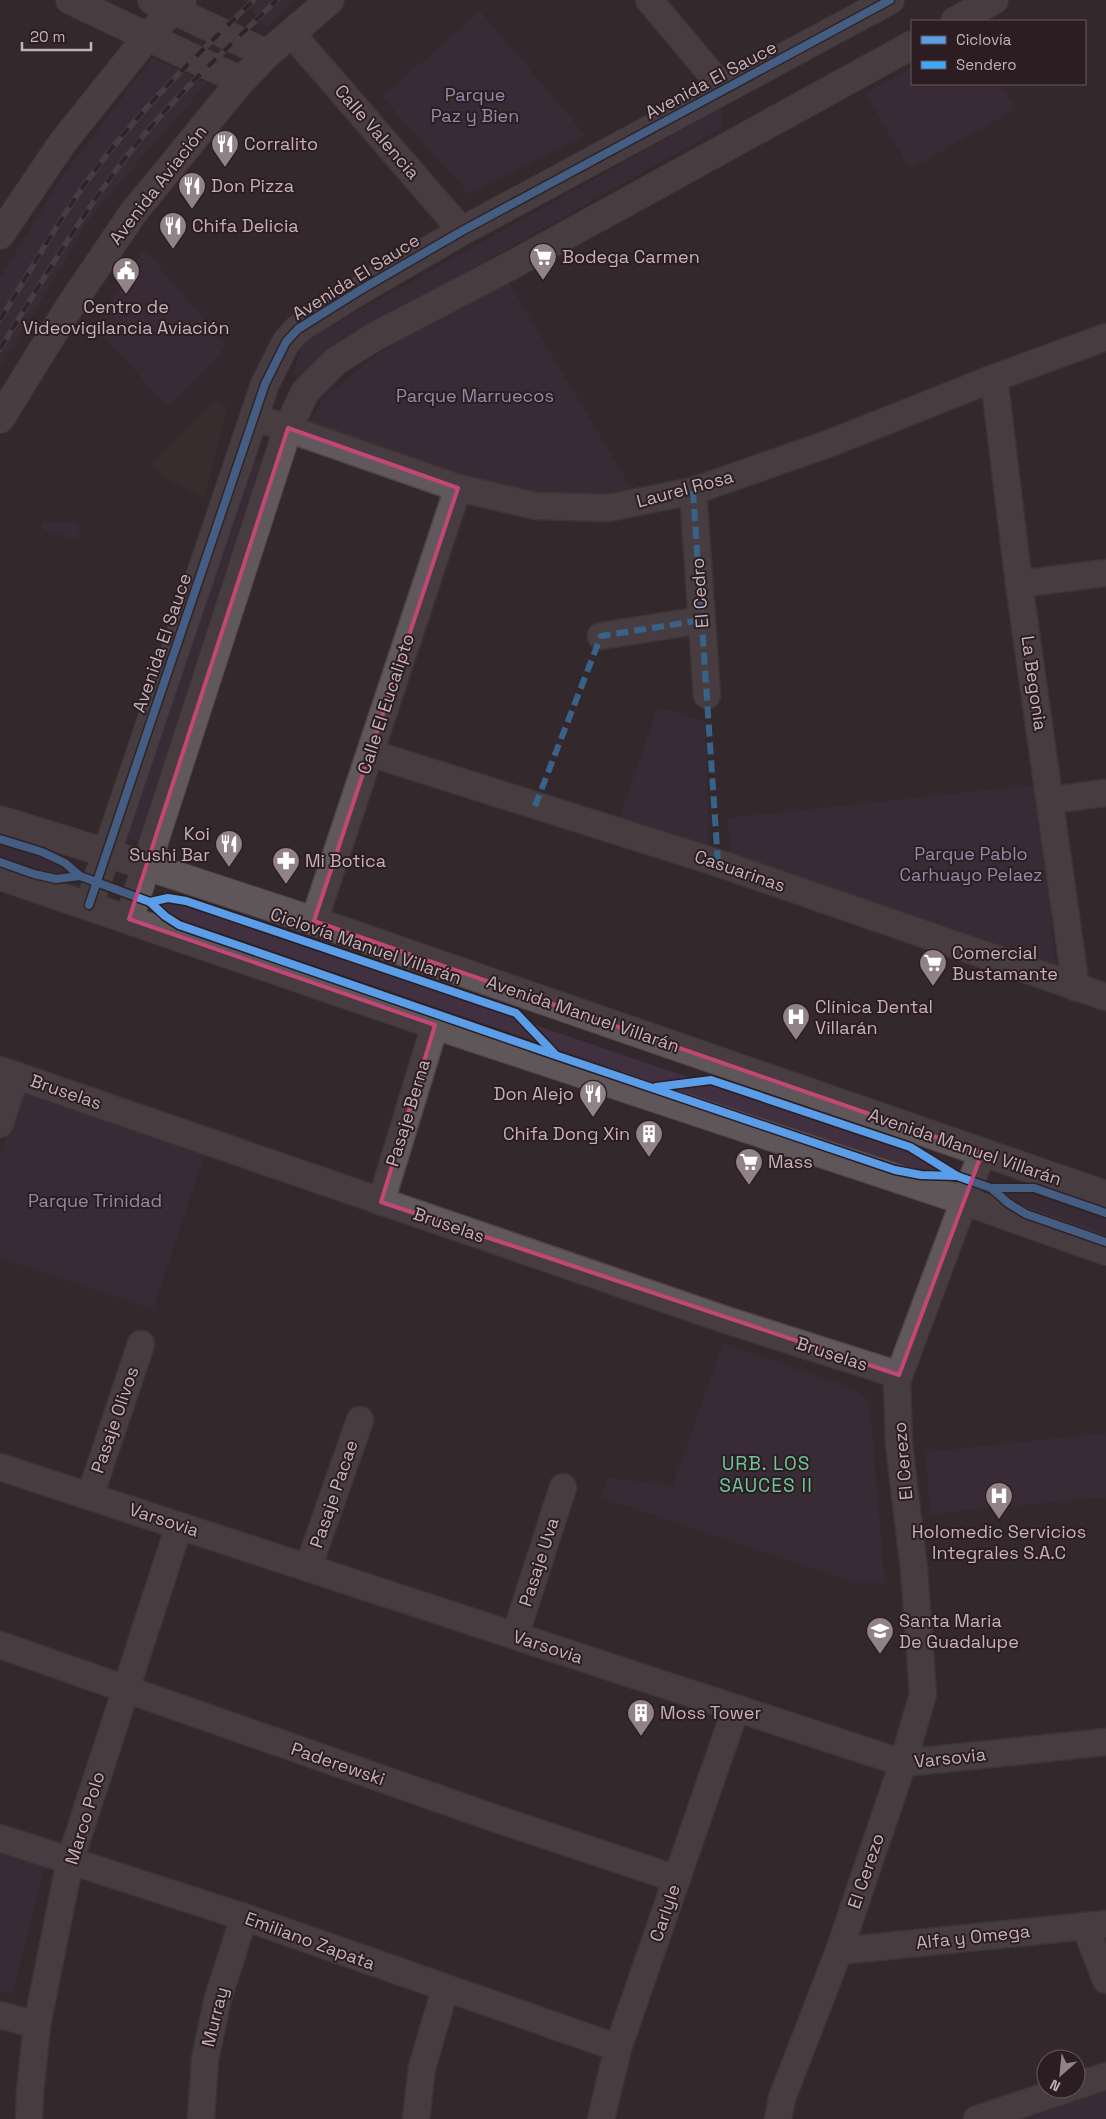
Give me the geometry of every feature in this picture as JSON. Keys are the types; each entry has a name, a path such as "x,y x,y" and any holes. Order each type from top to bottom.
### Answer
{"main road":[{"name":"Avenida Aviación","path":"0,418 68,309 133,212 241,81 267,54 330,0"},
{"path":"0,235 63,142 147,37 168,3"},
{"name":"Avenida Manuel Villarán","path":"0,820 107,852 314,921 1106,1195"},
{"path":"0,876 435,1025 965,1201 1106,1251"}],"street":[{"path":"70,0 241,81"},
{"path":"649,0 724,89"},
{"name":"Avenida El Sauce","path":"89,905 254,417 275,362 286,342 298,329 362,288 462,231 890,0"},
{"path":"957,20 994,0"},
{"path":"168,3 267,54"},
{"name":"Calle Valencia","path":"292,34 462,231"},
{"path":"128,919 288,428 305,392 336,361 376,336 502,270 911,45"},
{"name":"Laurel Rosa","path":"254,417 458,488 536,506 608,508 693,491 828,444 994,378 1106,337"},
{"name":"La Begonia","path":"994,378 1019,584 1051,800 1076,988"},
{"name":"Calle El Eucalipto","path":"314,921 458,488"},
{"name":"El Cedro","path":"693,491 707,695"},
{"path":"1019,584 1106,573"},
{"path":"601,636 702,620"},
{"name":"Casuarinas","path":"370,753 718,863 1106,998"},
{"path":"1051,800 1106,793"},
{"name":"Pasaje Berna","path":"381,1202 435,1025"},
{"path":"0,1124 8,1072"},
{"name":"Bruselas","path":"8,1072 726,1320 899,1376"},
{"name":"El Cerezo","path":"778,2119 782,2098 839,1951 903,1763 923,1694 914,1569 900,1444 897,1381 982,1153"},
{"name":"Pasaje Olivos","path":"90,1496 141,1344"},
{"name":"Pasaje Pacae","path":"308,1568 360,1420"},
{"name":"Varsovia","path":"0,1467 903,1763 1106,1742"},
{"name":"Pasaje Uva","path":"515,1636 564,1487"},
{"name":"Marco Polo","path":"29,2119 37,2025 70,1861 179,1526"},
{"name":"Paderewski","path":"0,1645 125,1691 677,1879"},
{"name":"Carlyle","path":"600,2119 618,2048 736,1708"},
{"name":"Emiliano Zapata","path":"0,1838 244,1917 445,1989 618,2048"},
{"name":"Murray","path":"202,2119 205,2059 218,1998 244,1917"},
{"path":"1096,1925 1106,1980"},
{"name":"Alfa y Omega","path":"839,1951 1096,1925"},
{"path":"416,2119 422,2068 445,1989"},
{"path":"0,2015 37,2025"},
{"path":"1086,2083 1106,2076"},
{"path":"977,2119 1037,2099"}],"highlighted area":[{"path":"288,428 458,488 314,921 982,1153 899,1375 381,1202 435,1025 129,919"}],"shaded area":[{"path":"215,400 228,407 204,499 162,477 151,463"}],"green space":[{"path":"243,0 296,0 266,27"},
{"name":"Parque Paz y Bien","path":"480,11 586,136 469,194 382,97"},
{"path":"152,58 207,83 94,212 0,368 0,278 60,180"},
{"path":"911,68 911,85 1001,85 1015,109 910,169 866,94"},
{"path":"721,108 723,127 340,343 297,382 294,372 302,343"},
{"path":"144,249 226,346 168,406 94,327"},
{"name":"Parque Marruecos","path":"505,276 635,495 535,496 459,481 319,433 310,421 324,398 372,358"},
{"path":"255,459 266,462 142,843 123,837"},
{"path":"76,522 81,527 78,536 72,539 45,530 42,527 42,523"},
{"path":"658,707 705,722 709,851 617,825"},
{"name":"Parque Pablo Carhuayo Pelaez","path":"1034,785 1057,971 731,859 727,818"},
{"path":"0,842 42,857 69,873 55,874 0,857"},
{"path":"158,904 183,905 908,1152 939,1171 904,1168 179,919"},
{"name":"Parque Trinidad","path":"23,1088 206,1150 153,1309 0,1258 0,1157"},
{"path":"1000,1191 1032,1194 1106,1219 1106,1238 1025,1210"},
{"path":"723,1343 856,1390 867,1399 870,1406 885,1583 856,1583 601,1497 607,1478 673,1485"},
{"path":"1106,1433 1106,1497 930,1514 926,1452"},
{"path":"0,1851 45,1866 12,1994 0,1991"},
{"path":"1106,2090 1106,2119 1028,2119 1086,2099"}],"railway":[{"path":"0,320 70,206 114,146 171,81 254,0"},
{"path":"0,349 82,219 129,153 211,63 277,0"}],"marked path":[{"path":"693,491 718,863"},
{"path":"535,806 601,636 702,620"}],"cycle path":[{"path":"89,905 265,384 286,342 298,329 362,289 462,231 890,0"},
{"path":"0,839 42,852 65,863 80,876 150,902 165,916 179,925 895,1170 921,1175 957,1176"},
{"path":"0,862 34,874 56,879 80,876"},
{"name":"Ciclovía Manuel Villarán","path":"150,902 168,898 186,901 516,1013 554,1053"},
{"path":"656,1087 711,1080 910,1147 957,1176 991,1188 1008,1203 1026,1214 1106,1242"},
{"path":"991,1188 1034,1188 1106,1213"}],"place":[{"name":"Corralito","path":"225,168"},
{"name":"Don Pizza","path":"192,210"},
{"name":"Chifa Delicia","path":"173,250"},
{"name":"Bodega Carmen","path":"543,281"},
{"name":"Centro de Videovigilancia Aviación","path":"126,295"},
{"name":"Koi Sushi Bar","path":"229,868"},
{"name":"Mi Botica","path":"286,885"},
{"name":"Comercial Bustamante","path":"933,987"},
{"name":"Clínica Dental Villarán","path":"796,1041"},
{"name":"Don Alejo","path":"593,1118"},
{"name":"Chifa Dong Xin","path":"649,1158"},
{"name":"Mass","path":"749,1186"},
{"name":"Holomedic Servicios Integrales S.A.C","path":"999,1520"},
{"name":"Santa Maria De Guadalupe","path":"880,1655"},
{"name":"Moss Tower","path":"641,1737"}],"district":[{"name":"URB. LOS SAUCES II","path":"766,1474"}]}
